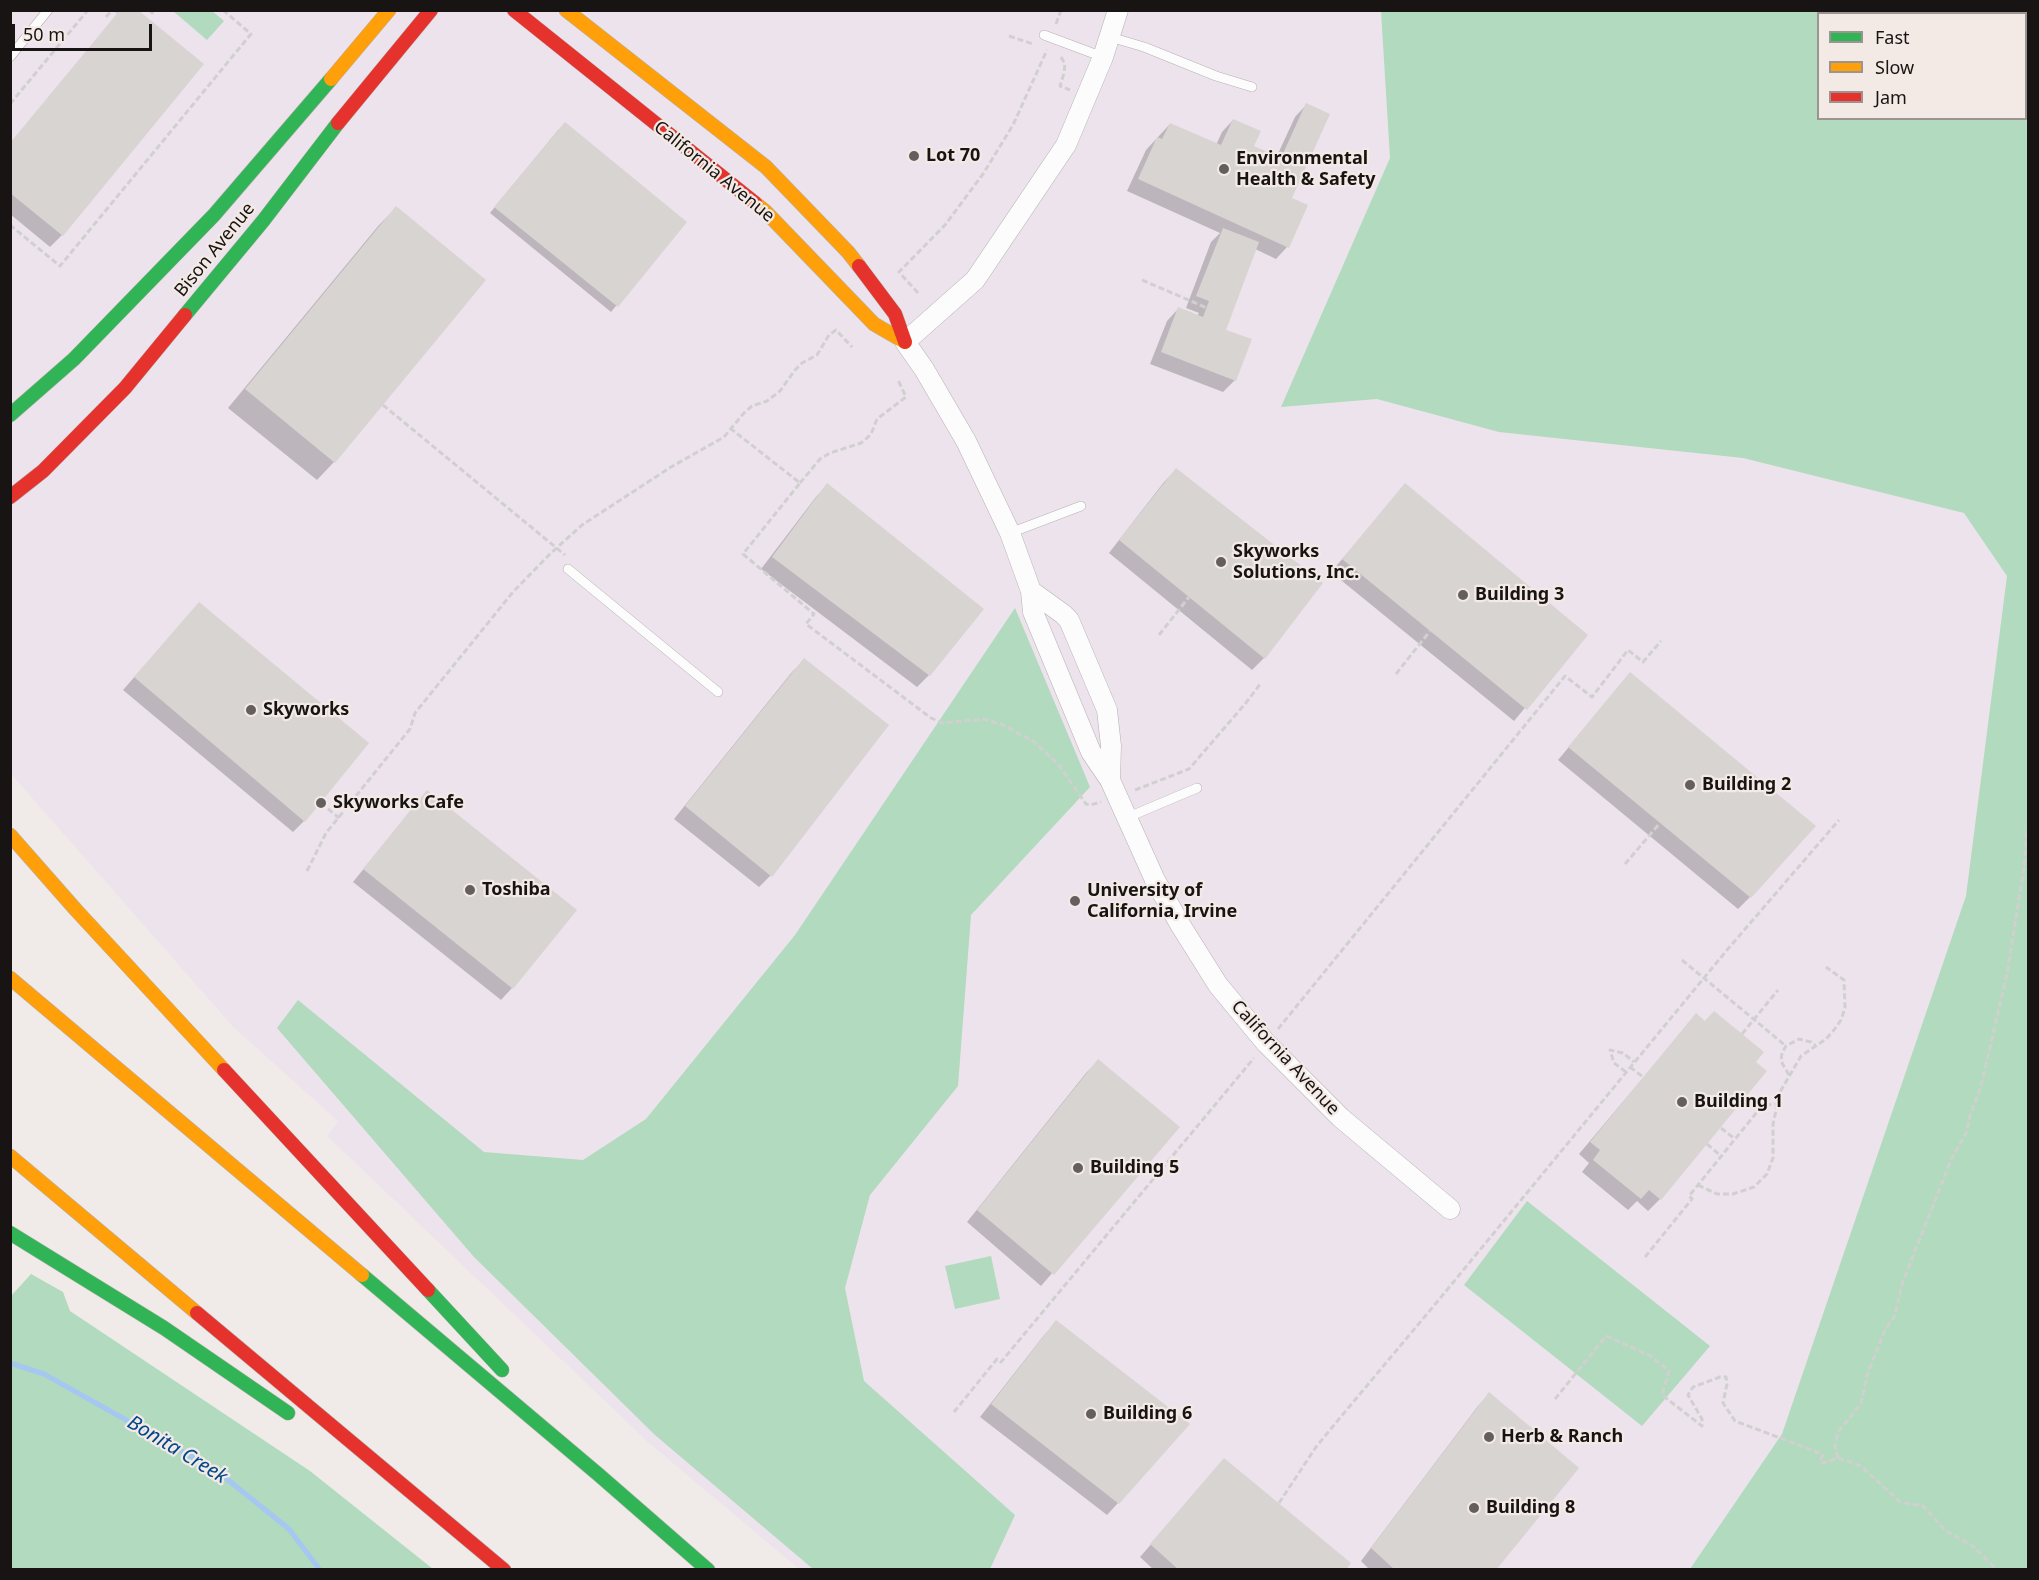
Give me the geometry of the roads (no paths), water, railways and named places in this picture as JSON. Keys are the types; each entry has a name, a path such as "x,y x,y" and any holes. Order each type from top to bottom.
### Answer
{"main road":[{"name":"Bison Avenue","path":"10,414 74,358 214,215 287,132 388,10"},
{"name":"Bison Avenue","path":"10,497 43,471 125,388 263,221 313,154 431,10"},
{"name":"California Avenue","path":"514,10 765,210 874,324 905,342"},
{"name":"California Avenue","path":"566,10 766,167 848,252 895,314 905,342"},
{"path":"10,835 511,1379"},
{"path":"10,978 708,1569"},
{"path":"10,1156 504,1569"},
{"path":"10,1233 164,1328 301,1422"},
{"path":"527,1397 599,1475"},
{"path":"330,1443 457,1530"}],"street":[{"path":"905,342 975,280 1066,145 1103,57 1118,10"},
{"name":"California Avenue","path":"905,342 924,369 966,441 1010,533 1031,591 1033,612 1091,753 1114,788 1155,880 1218,985 1266,1043 1341,1118 1450,1209"},
{"name":"California Avenue","path":"1031,591 1069,620 1103,700 1110,722 1114,788"}],"lane":[{"path":"10,57 48,10"},
{"path":"1047,37 1103,57"},
{"path":"1110,37 1144,47 1216,76 1252,87"},
{"path":"1010,533 1081,506"},
{"path":"568,569 718,692"},
{"path":"1126,818 1197,788"}],"waterway":[{"name":"Bonita Creek","path":"10,1363 44,1374 217,1471 289,1529 320,1570"}],"place":[{"name":"Lot 70","path":"914,156"},
{"name":"Environmental Health & Safety","path":"1224,169"},
{"name":"Skyworks Solutions, Inc.","path":"1221,562"},
{"name":"Building 3","path":"1463,595"},
{"name":"Skyworks","path":"251,710"},
{"name":"Building 2","path":"1690,785"},
{"name":"Skyworks Cafe","path":"321,803"},
{"name":"Toshiba","path":"470,890"},
{"name":"University of California, Irvine","path":"1075,901"},
{"name":"Building 1","path":"1682,1102"},
{"name":"Building 5","path":"1078,1168"},
{"name":"Building 6","path":"1091,1414"},
{"name":"Herb & Ranch","path":"1489,1437"},
{"name":"Building 8","path":"1474,1508"}]}
